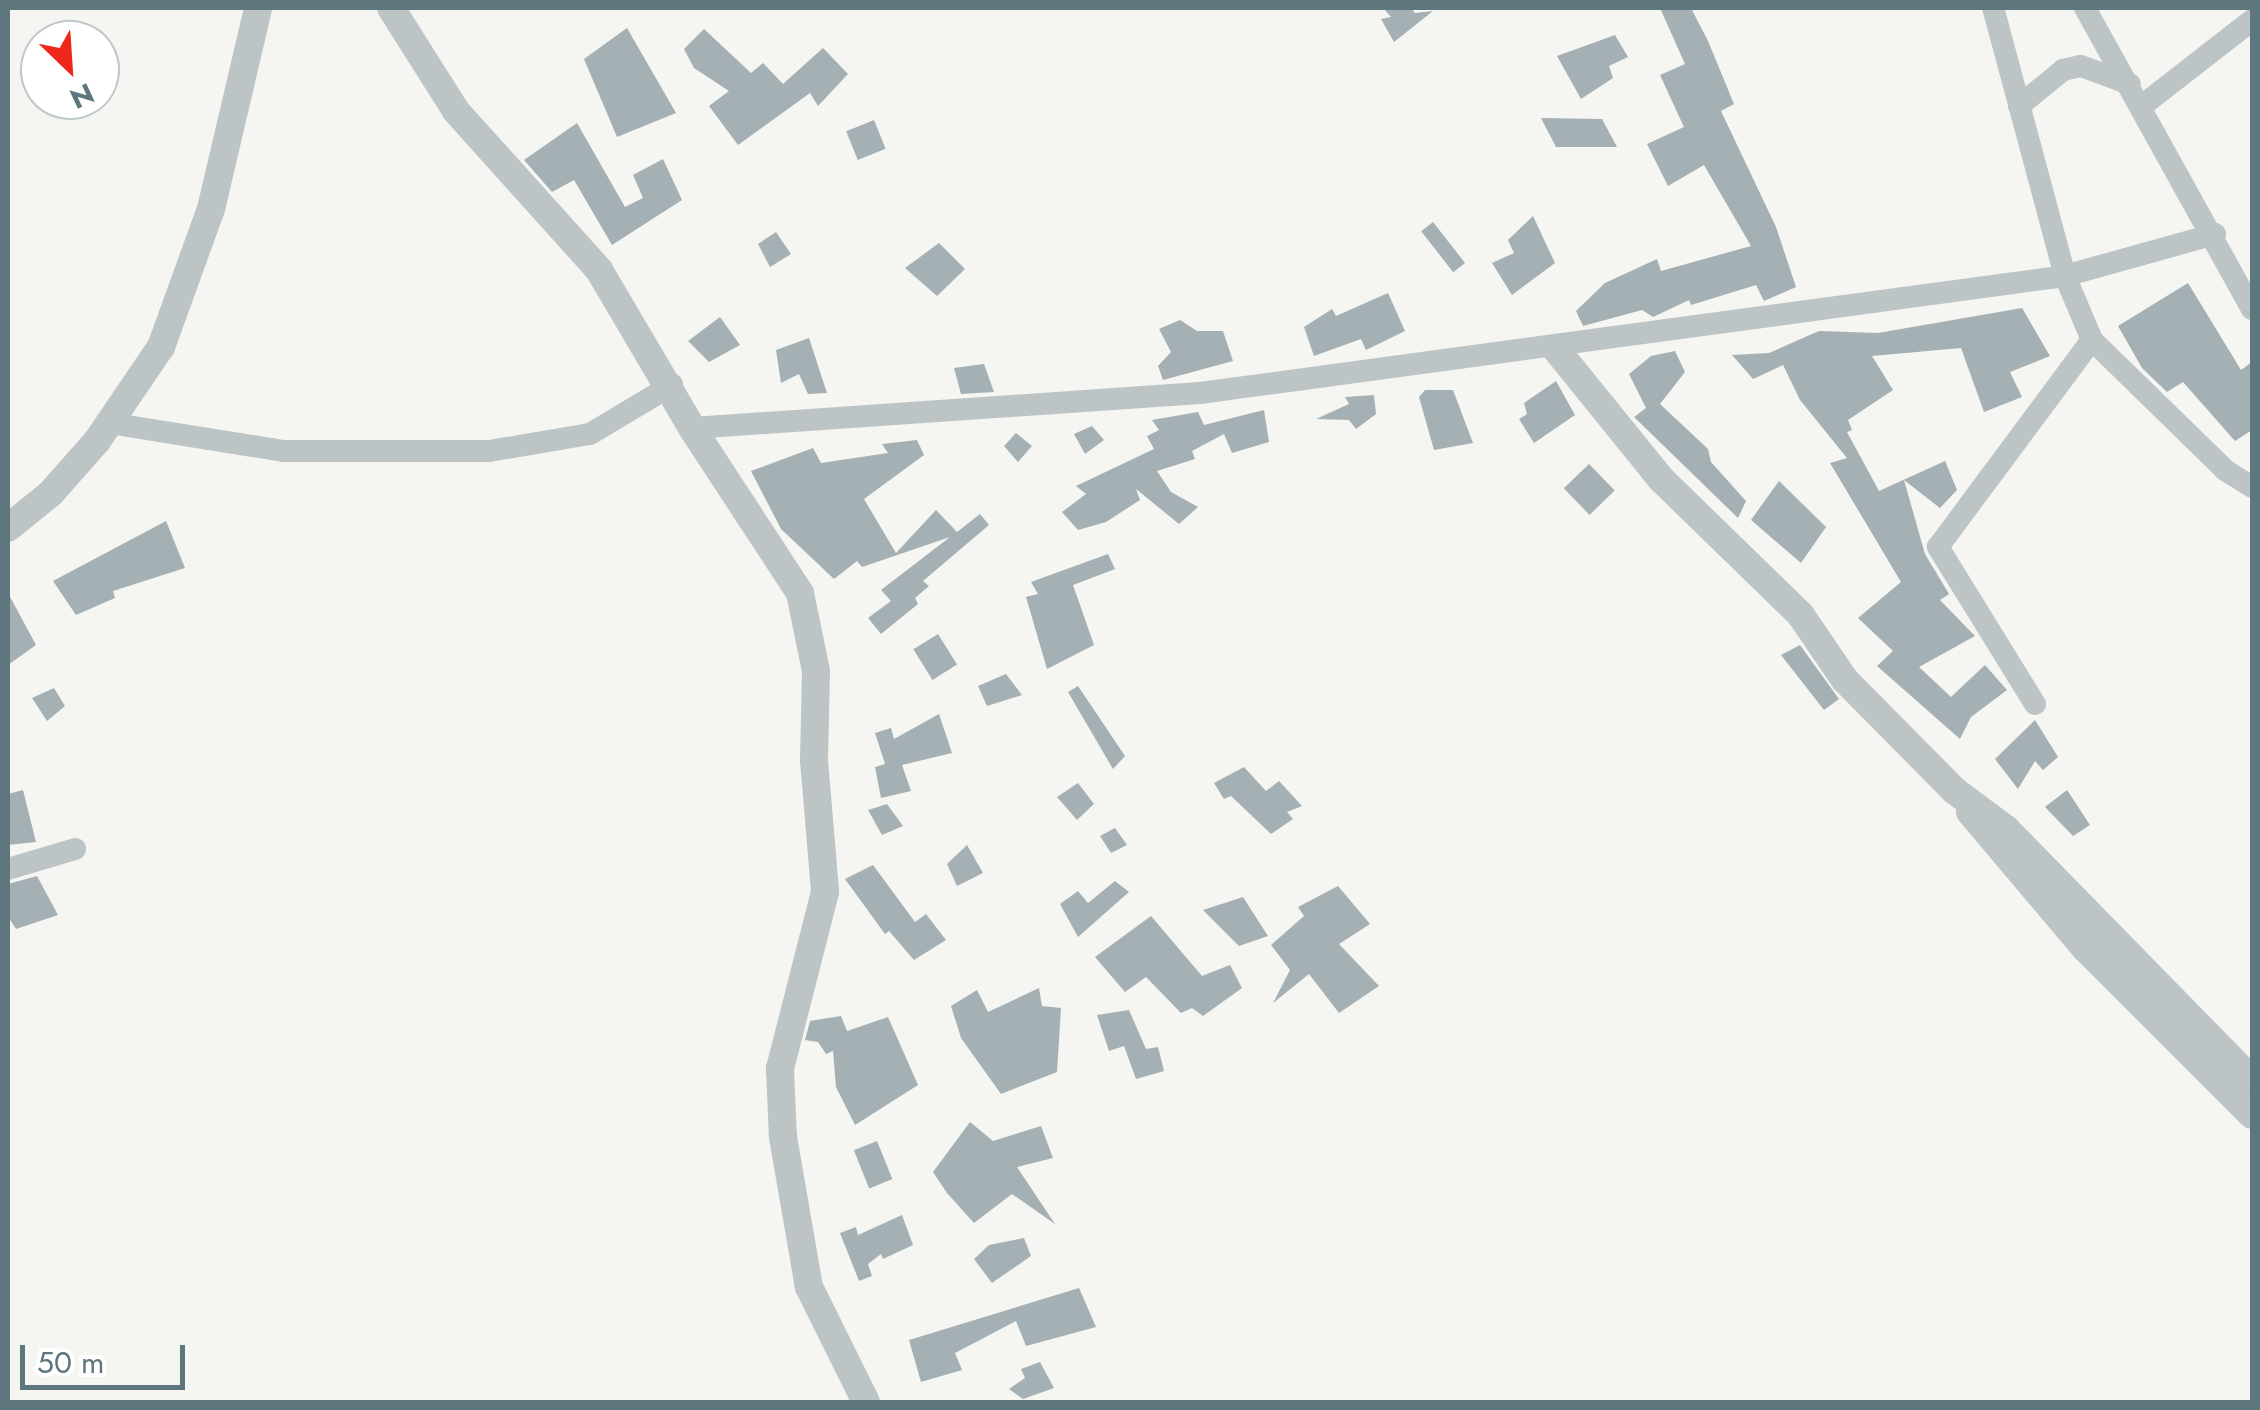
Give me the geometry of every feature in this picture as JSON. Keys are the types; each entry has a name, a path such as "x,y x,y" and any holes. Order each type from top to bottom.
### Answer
{"street":[{"path":"8,528 51,493 109,423 162,347 211,209 258,8"},
{"path":"391,8 456,111 600,270 672,386 692,428 800,593 816,671 814,760 824,892 780,1068 783,1137 810,1287 866,1402"},
{"path":"1993,8 2066,276 2092,340 2224,470 2252,487"},
{"path":"2085,8 2215,234 2252,309"},
{"path":"2143,105 2252,20"},
{"path":"2019,106 2063,70 2081,66 2130,84"},
{"path":"692,428 1200,393 1555,348 2066,276 2215,234"},
{"path":"2035,704 1938,547 2092,340"},
{"path":"1555,348 1661,479 1800,614 1846,680 1954,790 2006,829 2252,1080"},
{"path":"109,423 284,451 489,451 590,434 672,386"},
{"path":"2224,470 2252,465"},
{"path":"1954,790 1989,840 2085,948 2252,1115"},
{"path":"8,869 75,849"}],"building":[{"path":"1383,8 1411,8 1415,13 1433,11 1394,42 1381,19 1391,17"},
{"path":"1660,8 1691,8 1708,41 1734,104 1721,111 1776,227 1796,287 1764,301 1756,285 1691,305 1689,300 1653,317 1642,310 1583,326 1576,311 1605,283 1657,259 1661,271 1751,246 1704,165 1668,186 1647,144 1684,127 1660,75 1685,64"},
{"path":"627,28 676,113 617,137 584,59"},
{"path":"704,29 751,73 763,63 783,84 823,48 848,74 818,106 810,93 738,145 709,106 729,91 694,68 684,49"},
{"path":"1615,35 1628,57 1609,66 1613,78 1581,99 1557,56"},
{"path":"1541,118 1602,119 1617,147 1556,147"},
{"path":"874,120 886,149 858,160 846,131"},
{"path":"577,123 625,207 643,198 633,175 663,159 682,200 612,245 574,180 552,192 524,160"},
{"path":"1533,216 1555,263 1512,295 1492,263 1514,253 1508,240"},
{"path":"1433,222 1465,263 1453,272 1421,231"},
{"path":"776,232 791,254 770,267 758,244"},
{"path":"939,243 965,269 937,296 905,268"},
{"path":"2188,283 2241,370 2252,362 2252,430 2235,441 2183,382 2167,392 2142,368 2118,326"},
{"path":"1388,293 1405,331 1366,350 1361,339 1314,356 1304,327 1332,309 1336,316"},
{"path":"2022,308 2050,356 2010,372 2022,397 1984,412 1961,348 1872,356 1893,390 1848,420 1852,430 1847,432 1879,491 1945,461 1957,490 1940,508 1904,480 1925,554 1949,594 1940,600 1975,636 1919,667 1951,697 1985,665 2007,690 1971,717 1960,739 1877,666 1893,651 1858,618 1901,582 1830,463 1847,458 1800,400 1783,365 1753,379 1732,355 1769,353 1819,331 1878,333"},
{"path":"720,317 740,345 709,362 688,341"},
{"path":"1180,320 1197,331 1223,331 1233,361 1163,380 1158,366 1171,352 1159,329"},
{"path":"809,338 827,393 808,394 799,374 781,383 776,350"},
{"path":"1675,351 1685,372 1660,404 1708,449 1711,462 1746,501 1738,518 1634,417 1646,408 1629,374 1651,356"},
{"path":"984,364 994,392 961,394 954,368"},
{"path":"1556,381 1575,415 1534,443 1519,419 1527,414 1524,403"},
{"path":"1425,390 1453,390 1473,443 1434,450 1419,397"},
{"path":"1374,395 1376,414 1356,429 1349,420 1316,419 1349,404 1345,397"},
{"path":"1264,410 1269,442 1232,453 1224,434 1192,451 1195,459 1157,471 1171,492 1198,507 1179,524 1136,489 1140,500 1106,522 1078,530 1062,512 1086,494 1076,486 1154,449 1147,436 1159,430 1152,420 1198,412 1204,425"},
{"path":"1092,426 1104,440 1085,454 1074,434"},
{"path":"1016,433 1032,446 1018,462 1004,446"},
{"path":"917,440 924,455 864,499 896,553 936,510 957,532 980,514 989,525 923,581 929,586 915,598 918,604 881,634 868,618 891,601 881,590 950,537 862,567 857,561 834,579 781,529 751,471 813,448 821,463 888,453 882,444"},
{"path":"1589,464 1615,491 1590,515 1564,488"},
{"path":"1779,481 1826,527 1801,563 1751,520"},
{"path":"166,521 185,568 113,591 115,598 76,615 53,581"},
{"path":"1108,554 1115,569 1073,585 1094,645 1047,669 1026,597 1038,594 1031,582"},
{"path":"8,593 36,645 8,665"},
{"path":"938,634 957,665 932,680 913,649"},
{"path":"1800,645 1839,699 1824,710 1781,655"},
{"path":"1006,674 1022,695 987,706 978,686"},
{"path":"1078,686 1125,756 1113,769 1068,692"},
{"path":"54,688 65,706 47,721 32,698"},
{"path":"939,714 952,753 902,765 911,791 881,798 875,767 885,764 875,733 891,728 894,739"},
{"path":"2035,720 2058,757 2043,770 2035,761 2018,789 1995,759"},
{"path":"1244,767 1266,791 1279,781 1302,806 1287,812 1293,819 1271,834 1231,796 1224,799 1214,783"},
{"path":"1078,783 1094,804 1077,820 1057,797"},
{"path":"23,790 36,842 8,845 8,794"},
{"path":"2067,790 2090,825 2073,836 2045,807"},
{"path":"887,804 903,826 882,835 868,810"},
{"path":"1115,828 1127,845 1111,853 1100,836"},
{"path":"967,845 983,873 957,886 947,864"},
{"path":"873,865 915,922 926,914 946,940 914,960 889,931 885,934 845,879"},
{"path":"37,876 58,915 16,929 8,917 8,884"},
{"path":"1115,881 1129,892 1078,937 1060,904 1078,891 1088,903"},
{"path":"1338,886 1370,924 1339,944 1379,986 1339,1013 1309,974 1273,1003 1290,970 1271,945 1304,916 1298,907"},
{"path":"1243,897 1268,936 1239,946 1203,910"},
{"path":"1151,916 1202,976 1230,965 1242,988 1203,1016 1192,1008 1181,1013 1146,977 1125,992 1095,957"},
{"path":"1039,988 1042,1006 1061,1008 1057,1072 1001,1094 961,1038 951,1006 977,990 988,1012"},
{"path":"1129,1010 1146,1049 1158,1047 1164,1071 1136,1079 1124,1046 1109,1051 1097,1015"},
{"path":"841,1016 847,1031 888,1017 918,1085 855,1125 836,1087 833,1051 826,1054 818,1042 805,1040 810,1021"},
{"path":"970,1122 993,1141 1041,1126 1053,1158 1017,1167 1055,1224 1012,1194 974,1223 947,1193 933,1172"},
{"path":"877,1141 892,1179 869,1188 854,1150"},
{"path":"902,1215 913,1245 883,1259 881,1254 868,1264 872,1276 859,1281 840,1233 856,1227 858,1235"},
{"path":"1024,1238 1031,1256 992,1283 974,1259 989,1245"},
{"path":"1079,1288 1096,1327 1026,1346 1016,1321 955,1353 962,1370 921,1382 909,1340"},
{"path":"1040,1362 1054,1388 1023,1399 1009,1389 1025,1378 1021,1369"}]}
